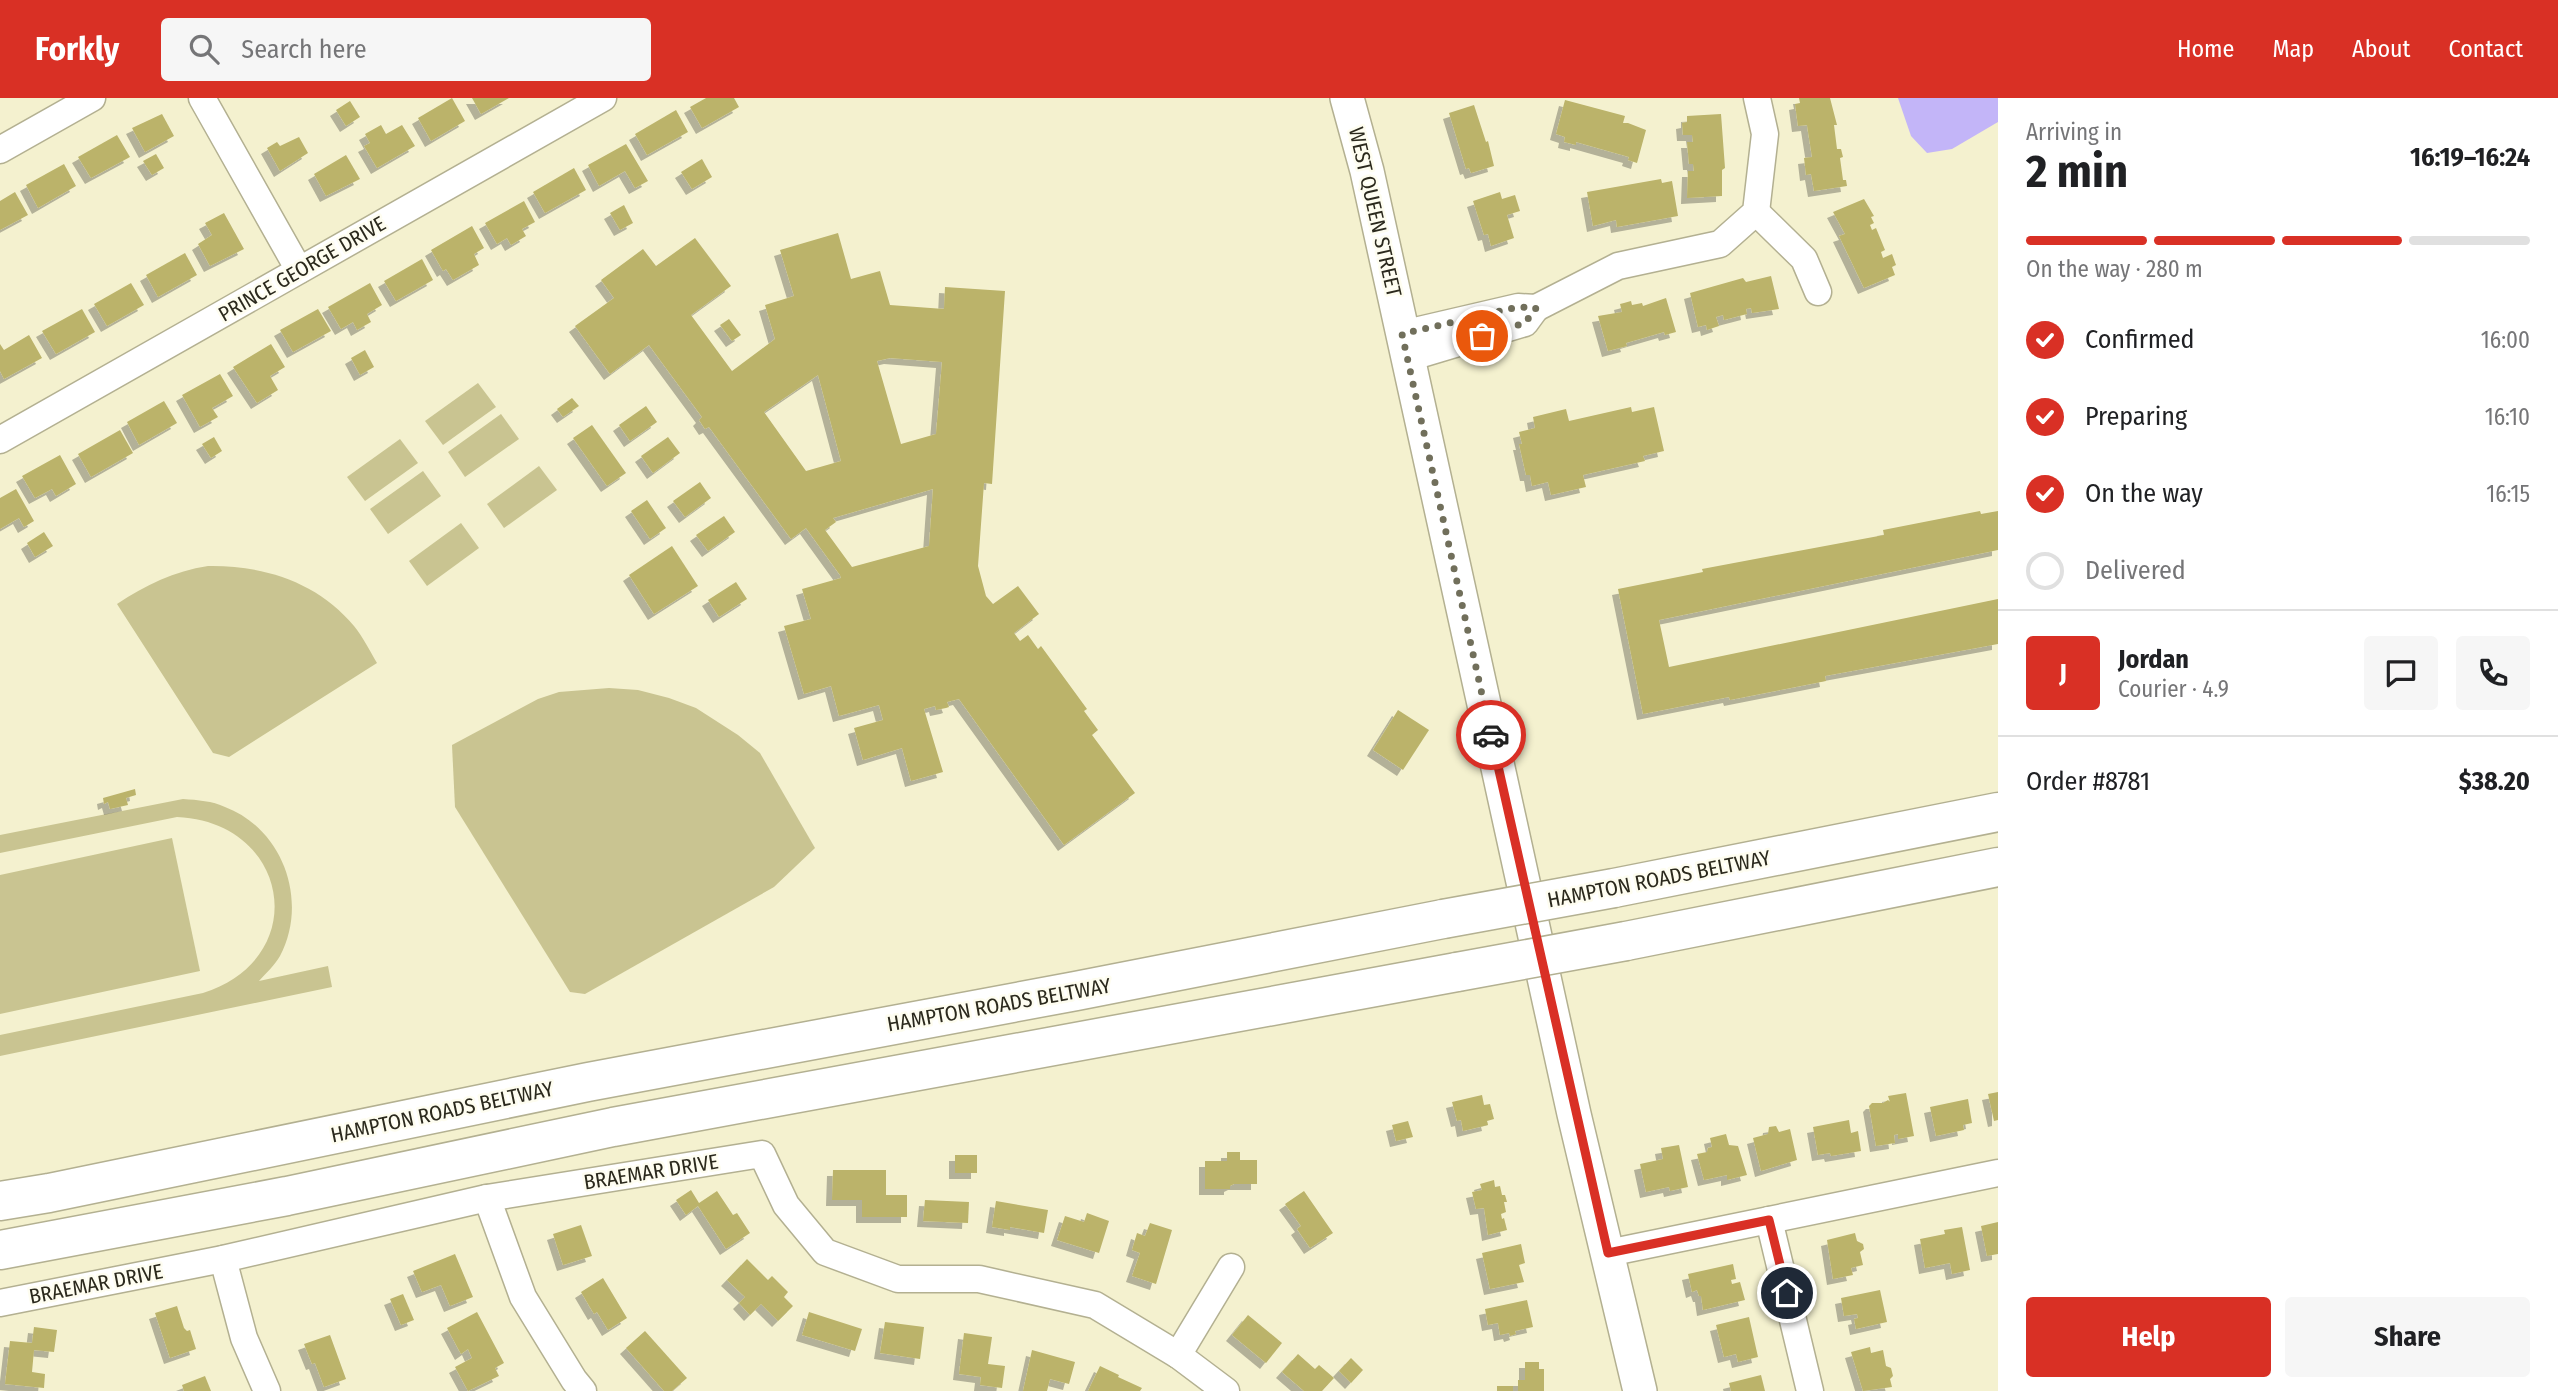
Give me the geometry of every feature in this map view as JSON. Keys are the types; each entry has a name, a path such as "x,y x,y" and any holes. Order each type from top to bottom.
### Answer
{"highway":[{"name":"HAMPTON ROADS BELTWAY","path":"0,1201 588,1082 1614,888 1998,812"},
{"path":"0,1250 286,1196 613,1127 1626,941 1998,867"}],"main road":[{"name":"WEST QUEEN STREET","path":"1347,98 1367,171 1574,1114 1640,1391"}],"street":[{"path":"0,150 92,98"},
{"path":"202,98 299,270"},
{"name":"PRINCE GEORGE DRIVE","path":"0,439 603,98"},
{"path":"1405,346 1525,323 1536,308 1618,266 1720,244 1756,212 1765,134 1757,98"},
{"path":"1756,212 1804,259 1818,292"},
{"name":"BRAEMAR DRIVE","path":"0,1303 223,1259 486,1198 762,1154 786,1205 825,1252 898,1279 979,1279 1095,1305 1178,1355 1226,1391"},
{"path":"1608,1253 1998,1173"},
{"path":"486,1198 523,1297 583,1391"},
{"path":"1769,1220 1810,1391"},
{"path":"223,1259 244,1338 267,1391"},
{"path":"1178,1355 1231,1268"}],"shaded area":[{"path":"1898,98 1998,98 1998,122 1952,149 1927,153 1911,136"},
{"path":"478,383 496,407 443,445 425,421"},
{"path":"501,414 519,439 465,477 448,452"},
{"path":"400,439 418,463 365,501 347,477"},
{"path":"539,466 557,490 504,528 487,504"},
{"path":"423,471 441,496 388,534 370,509"},
{"path":"461,523 479,548 427,586 409,561"},
{"path":"208,566 229,566 269,573 306,587 340,611 354,626 377,663 229,757 213,753 117,604 161,580"},
{"path":"609,688 638,690 669,698 696,708 738,735 760,753 815,848 774,887 585,994 570,992 455,807 452,745 538,699 559,692"},
{"path":"183,799 215,803 245,817 276,849 285,869 291,890 292,913 288,935 280,956 259,981 328,966 332,987 0,1056 0,1035 203,993 238,976 261,951 273,923 274,894 264,866 244,842 215,825 177,817 0,853 0,835"},
{"path":"172,838 200,971 0,1014 0,875"}],"building":[{"path":"452,98 465,121 431,141 418,118"},
{"path":"472,98 509,98 481,114"},
{"path":"706,98 734,98 739,107 702,128 690,107"},
{"path":"1799,98 1830,98 1837,125 1834,125 1837,149 1841,149 1843,180 1846,180 1847,186 1814,191 1811,174 1806,175 1804,158 1812,157 1807,125 1798,126 1795,104 1800,103"},
{"path":"1565,100 1625,116 1623,123 1646,130 1637,163 1628,160 1629,157 1576,142 1576,145 1564,142 1565,137 1556,134"},
{"path":"350,101 360,117 346,126 336,110"},
{"path":"1474,105 1494,166 1471,173 1469,168 1466,169 1449,113"},
{"path":"676,110 688,132 647,155 635,134"},
{"path":"162,114 174,136 145,152 132,128"},
{"path":"1721,114 1725,168 1722,170 1722,196 1687,198 1688,171 1694,171 1693,164 1689,164 1687,142 1693,142 1692,135 1683,135 1682,123 1687,122 1687,116"},
{"path":"381,125 386,134 402,125 415,146 377,168 364,146 370,143 365,134"},
{"path":"117,135 130,157 91,178 78,157"},
{"path":"299,137 308,153 280,171 267,148 277,142 280,146"},
{"path":"626,144 648,181 635,188 625,171 599,186 588,165"},
{"path":"156,154 164,168 152,175 143,161"},
{"path":"346,155 360,179 326,196 314,174"},
{"path":"702,159 712,177 692,189 681,172"},
{"path":"64,164 76,186 38,208 26,185"},
{"path":"574,168 586,190 545,213 533,192"},
{"path":"1661,179 1662,183 1672,181 1678,216 1617,227 1616,220 1593,226 1587,192"},
{"path":"15,192 28,215 0,230 0,201"},
{"path":"1500,192 1502,199 1515,195 1520,211 1507,215 1514,238 1491,246 1488,234 1484,235 1473,201"},
{"path":"1864,199 1874,216 1871,217 1874,223 1870,225 1872,230 1876,228 1885,250 1881,252 1883,258 1892,254 1896,265 1892,267 1895,275 1864,288 1839,236 1845,234 1833,212"},
{"path":"524,201 535,222 522,229 526,236 511,245 507,238 497,244 485,223"},
{"path":"624,205 633,223 620,230 610,213"},
{"path":"224,213 244,249 210,266 198,244 212,235 205,223"},
{"path":"472,226 484,248 474,254 479,265 453,280 446,269 443,271 431,250"},
{"path":"838,233 851,279 880,271 890,305 944,309 945,287 1005,291 992,484 984,483 978,566 986,596 993,604 1018,586 1039,614 1014,633 1020,641 1028,635 1038,649 1041,646 1087,709 1084,711 1098,730 1092,735 1135,793 1064,845 959,699 947,702 949,707 946,708 936,710 935,706 924,709 943,772 911,781 902,748 863,760 854,728 883,720 879,705 839,716 831,686 804,694 784,626 811,619 802,589 841,578 840,575 806,528 791,539 709,427 705,429 699,420 702,417 649,345 610,374 575,326 614,298 601,280 643,249 656,266 695,238 731,286 691,315 732,371 775,339 765,305 794,296 780,250","holes":["890,358 942,362 936,434 901,444 877,361","818,375 841,461 806,471 764,412","933,489 929,546 852,567 825,530 836,522 833,518"]},
{"path":"185,253 197,275 158,297 146,275"},
{"path":"422,259 433,280 396,301 384,281"},
{"path":"1771,276 1779,309 1752,313 1751,308 1746,309 1747,314 1724,320 1723,315 1716,317 1719,326 1707,330 1706,325 1698,327 1690,293 1743,278 1746,282"},
{"path":"131,283 144,305 107,326 94,304"},
{"path":"370,283 382,305 367,314 371,322 357,330 353,322 341,329 328,307"},
{"path":"1666,298 1676,332 1665,335 1664,332 1608,351 1598,316 1622,312 1620,304 1631,301 1632,305 1642,303 1643,306"},
{"path":"82,309 95,332 56,354 42,331"},
{"path":"318,309 331,331 293,352 280,330"},
{"path":"729,319 741,335 732,341 720,325"},
{"path":"29,335 42,358 4,379 0,371 0,344 4,350"},
{"path":"271,344 285,367 270,376 278,390 257,403 233,367"},
{"path":"365,350 374,367 360,375 351,358"},
{"path":"220,374 233,396 212,408 218,417 200,427 182,395"},
{"path":"572,398 579,406 563,417 557,409"},
{"path":"164,401 177,423 139,445 127,422"},
{"path":"646,406 657,422 630,441 619,425"},
{"path":"1631,407 1632,412 1654,407 1664,451 1643,456 1645,461 1583,475 1586,487 1551,495 1548,482 1532,486 1530,475 1526,475 1519,432 1535,428 1533,417 1566,409 1569,421"},
{"path":"592,425 626,473 607,486 573,438"},
{"path":"120,430 133,453 91,477 78,454"},
{"path":"214,437 222,451 211,458 202,444"},
{"path":"668,437 680,453 653,473 641,456"},
{"path":"60,455 76,484 56,496 52,489 35,498 22,476"},
{"path":"700,482 711,498 685,517 673,501"},
{"path":"16,489 34,521 24,527 19,518 0,529 0,498"},
{"path":"647,500 666,528 650,539 631,511"},
{"path":"1980,511 1981,514 1998,511 1998,550 1659,620 1669,667 1998,599 1998,644 1825,676 1826,681 1730,700 1729,697 1643,714 1618,589 1703,572 1702,569 1884,535 1883,530"},
{"path":"724,516 735,532 708,551 696,535"},
{"path":"44,532 53,546 35,557 27,543"},
{"path":"672,546 698,586 654,614 629,575"},
{"path":"736,582 747,599 719,617 708,600"},
{"path":"1398,710 1429,730 1403,770 1373,750"},
{"path":"135,789 136,795 126,798 128,805 110,809 108,802 104,804 103,798"},
{"path":"1998,1092 1998,1120 1994,1121 1988,1094"},
{"path":"1906,1093 1914,1136 1898,1139 1898,1134 1894,1135 1895,1143 1876,1146 1869,1106 1872,1103 1888,1100 1890,1102 1888,1096"},
{"path":"1482,1095 1484,1105 1490,1104 1494,1119 1487,1121 1488,1125 1463,1131 1452,1102"},
{"path":"1968,1099 1972,1123 1963,1125 1964,1130 1936,1136 1930,1107"},
{"path":"1849,1120 1851,1133 1858,1131 1861,1151 1831,1156 1830,1153 1818,1155 1813,1127"},
{"path":"1408,1121 1413,1137 1396,1141 1392,1125"},
{"path":"1776,1126 1779,1132 1790,1129 1797,1160 1761,1171 1753,1138 1768,1134 1769,1127"},
{"path":"1726,1134 1729,1145 1738,1146 1747,1175 1727,1180 1727,1175 1704,1180 1697,1154 1707,1152 1708,1148 1712,1147 1710,1138"},
{"path":"1679,1145 1688,1187 1670,1191 1669,1187 1646,1192 1640,1164 1663,1159 1661,1148"},
{"path":"1227,1152 1240,1152 1240,1160 1257,1160 1257,1184 1234,1184 1230,1189 1205,1189 1205,1161 1227,1161"},
{"path":"955,1155 977,1155 977,1173 955,1173"},
{"path":"833,1170 886,1170 886,1195 907,1195 907,1217 862,1217 862,1200 832,1200"},
{"path":"1494,1180 1495,1187 1500,1186 1507,1202 1504,1202 1506,1212 1501,1214 1507,1230 1488,1235 1484,1208 1476,1209 1472,1192 1482,1190 1480,1184"},
{"path":"691,1190 699,1203 717,1191 733,1215 737,1213 750,1233 726,1249 698,1206 686,1215 676,1200"},
{"path":"1304,1191 1333,1233 1310,1248 1297,1229 1301,1226 1285,1204"},
{"path":"925,1200 969,1202 968,1223 923,1221"},
{"path":"996,1201 1048,1210 1044,1233 992,1227"},
{"path":"1087,1213 1109,1221 1099,1253 1057,1240 1065,1216 1084,1222"},
{"path":"1998,1222 1998,1254 1987,1256 1981,1226"},
{"path":"1150,1223 1172,1230 1156,1284 1132,1276 1140,1253 1132,1250 1137,1233 1145,1236"},
{"path":"581,1225 592,1256 563,1265 553,1234"},
{"path":"1962,1227 1970,1270 1952,1274 1950,1263 1925,1268 1920,1239"},
{"path":"1855,1233 1857,1241 1863,1244 1864,1249 1860,1252 1863,1265 1851,1268 1853,1275 1833,1279 1827,1240"},
{"path":"1521,1244 1525,1263 1519,1265 1524,1282 1490,1289 1482,1253"},
{"path":"455,1254 473,1297 450,1306 441,1285 422,1292 413,1271"},
{"path":"747,1259 768,1280 772,1276 788,1292 784,1297 793,1306 778,1321 761,1304 750,1315 739,1303 745,1297 727,1280"},
{"path":"1733,1264 1736,1279 1731,1280 1732,1284 1740,1282 1745,1300 1703,1310 1701,1296 1697,1290 1692,1292 1688,1274"},
{"path":"603,1278 627,1318 608,1330 597,1312 594,1314 581,1292"},
{"path":"1880,1290 1887,1322 1856,1329 1854,1319 1858,1318 1857,1314 1844,1316 1841,1298"},
{"path":"403,1294 414,1320 401,1325 390,1299"},
{"path":"1527,1300 1533,1327 1515,1331 1516,1334 1510,1336 1509,1333 1500,1335 1498,1323 1488,1325 1485,1309"},
{"path":"177,1306 184,1328 190,1330 196,1349 170,1358 155,1313"},
{"path":"477,1312 504,1363 495,1368 499,1376 468,1391 455,1367 472,1358 468,1349 461,1354 447,1328"},
{"path":"809,1312 862,1329 855,1351 802,1335"},
{"path":"1248,1315 1282,1343 1266,1363 1232,1335"},
{"path":"1749,1317 1758,1357 1738,1362 1736,1354 1724,1357 1716,1325"},
{"path":"885,1322 924,1327 920,1359 880,1353"},
{"path":"34,1327 57,1330 54,1352 34,1350 32,1372 45,1374 44,1388 5,1384 10,1341 32,1343"},
{"path":"645,1331 687,1378 672,1391 664,1391 626,1348"},
{"path":"964,1333 992,1337 988,1364 1005,1366 1002,1388 980,1385 981,1377 959,1374"},
{"path":"330,1335 346,1379 324,1387 304,1344"},
{"path":"1870,1347 1871,1353 1883,1350 1886,1366 1891,1368 1893,1376 1890,1379 1892,1387 1863,1391 1851,1352"},
{"path":"1032,1350 1075,1362 1069,1384 1050,1379 1047,1391 1023,1391"},
{"path":"1298,1354 1315,1369 1319,1365 1334,1378 1322,1391 1304,1391 1282,1372"},
{"path":"1351,1358 1363,1370 1351,1383 1339,1371"},
{"path":"1525,1362 1539,1362 1539,1369 1544,1369 1544,1391 1518,1391 1518,1380 1525,1380"},
{"path":"1100,1366 1142,1388 1140,1391 1088,1391"},
{"path":"1761,1375 1765,1391 1731,1391 1729,1383"},
{"path":"205,1376 211,1391 184,1391 182,1385"},
{"path":"1497,1386 1513,1386 1513,1391 1497,1391"}],"way so far":[{"path":"1482,336 1525,323 1536,308 1518,307 1402,334 1491,735"}],"route":[{"path":"1491,735 1574,1114 1608,1253 1769,1220 1787,1293"}]}
